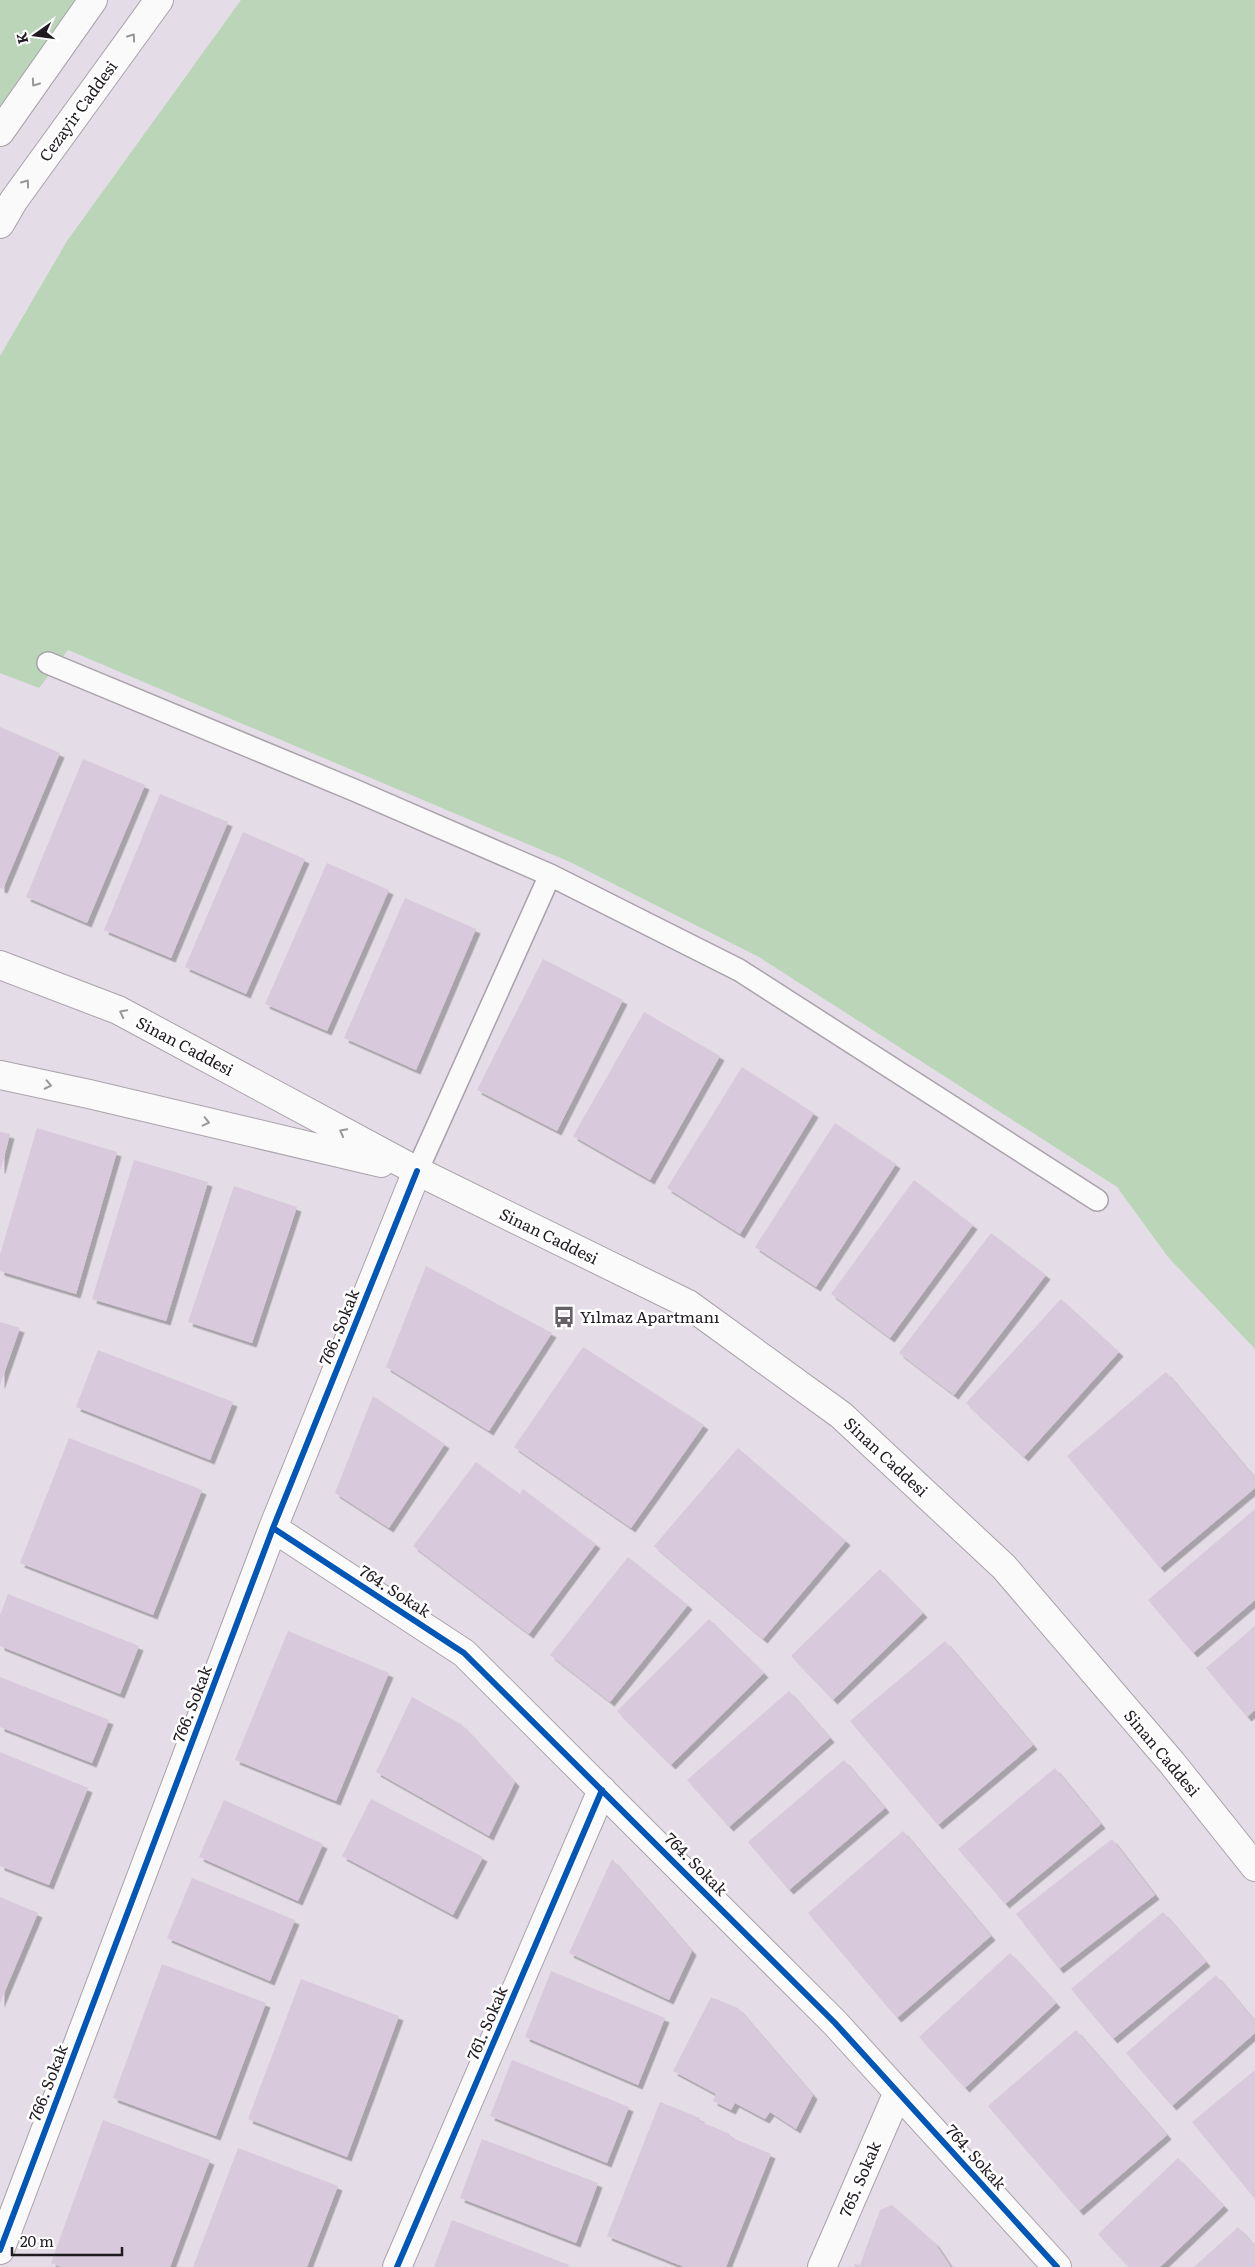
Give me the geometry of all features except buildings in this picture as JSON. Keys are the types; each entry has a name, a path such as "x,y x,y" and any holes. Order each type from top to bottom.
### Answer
{"street":[{"path":"0,132 93,0"},
{"name":"Cezayir Caddesi","path":"0,224 14,200 159,0"},
{"name":"Sinan Caddesi","path":"0,965 118,1010 416,1171 688,1304 841,1415 1004,1567 1172,1763 1255,1867"},
{"name":"Sinan Caddesi","path":"0,1075 416,1171"},
{"name":"766. Sokak","path":"0,2250 273,1528 416,1171"},
{"name":"764. Sokak","path":"273,1528 464,1653 835,2023 1057,2267"},
{"name":"761. Sokak","path":"397,2267 602,1790"},
{"name":"765. Sokak","path":"822,2267 898,2092"}],"lane":[{"path":"48,663 550,875 739,970 1097,1200"},
{"path":"416,1171 550,875"}],"green space":[{"path":"0,0 93,0 0,132"},
{"path":"241,0 1255,0 1255,1349 1168,1257 1117,1187 759,957 570,862 68,650 39,688 0,673 0,356 67,241"}],"cycle path":[{"path":"0,2250 273,1528 417,1171"},
{"path":"273,1528 464,1653 835,2023 1057,2267"},
{"path":"397,2267 602,1790"}],"place":[{"name":"Yılmaz Apartmanı","path":"564,1317"}]}
